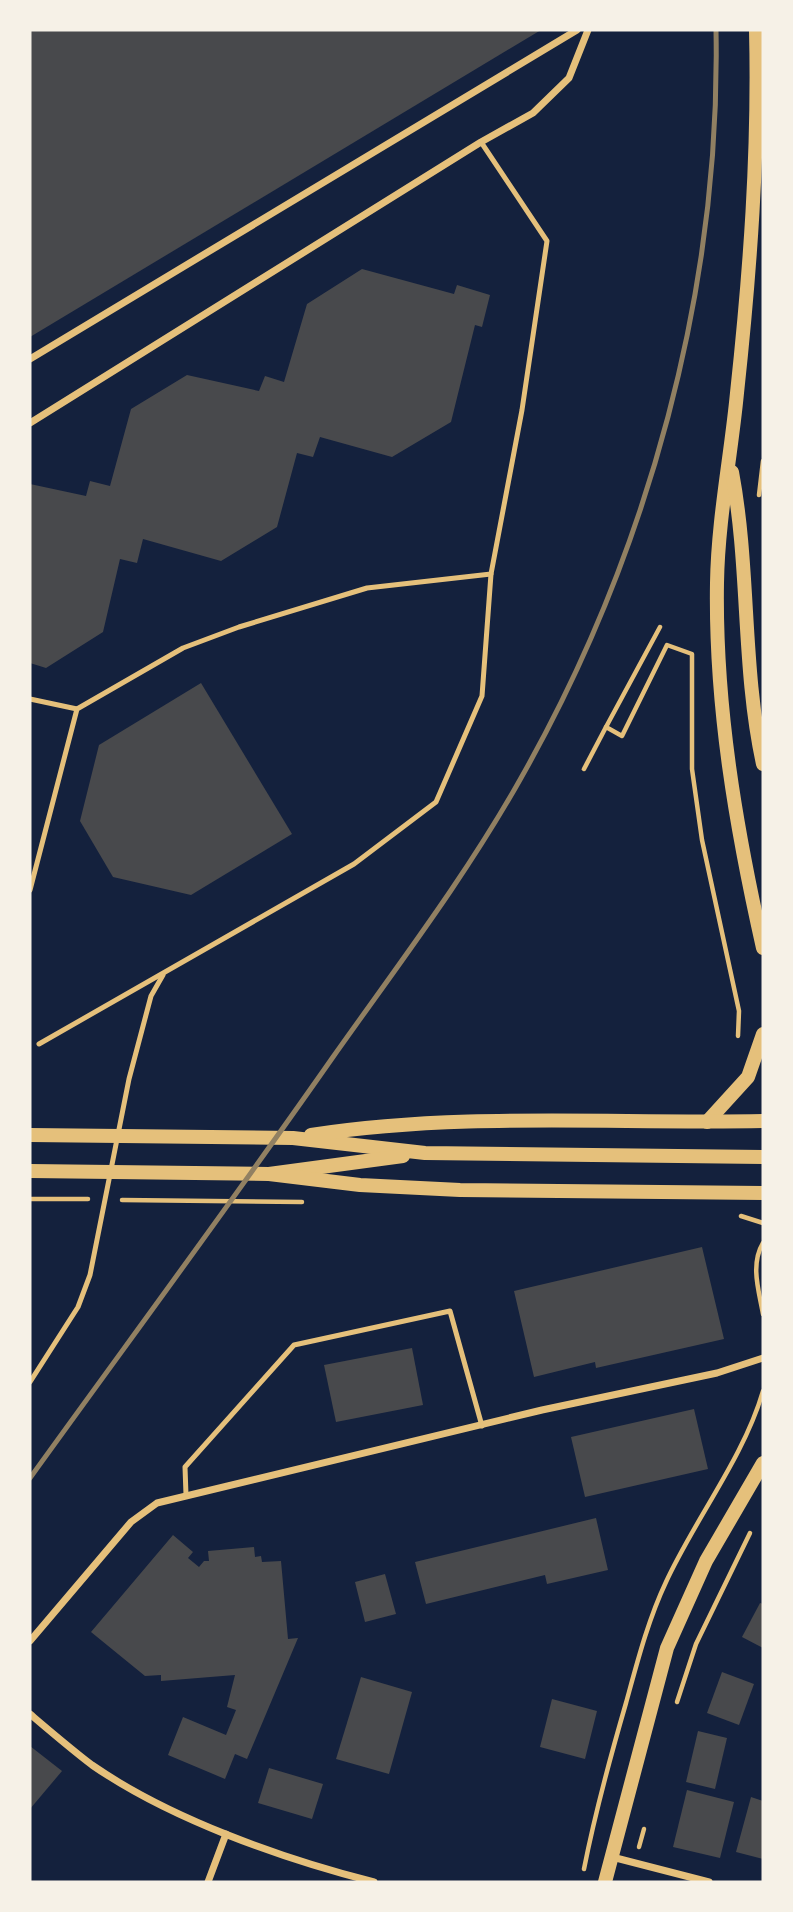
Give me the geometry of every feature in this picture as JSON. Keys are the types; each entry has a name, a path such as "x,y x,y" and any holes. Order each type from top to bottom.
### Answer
{"main road":[{"path":"756,30 756,176 717,583 724,725 741,851 763,948"},
{"path":"730,460 741,516 743,584 762,756"},
{"path":"707,1122 748,1077 763,1034"},
{"path":"293,1138 361,1128 462,1120 763,1121"},
{"path":"30,1135 293,1138 425,1153 763,1157"},
{"path":"269,1174 425,1153"},
{"path":"30,1171 269,1174 360,1185 436,1189 763,1193"},
{"path":"605,1882 667,1648 706,1561 763,1463"}],"street":[{"path":"30,359 577,30"},
{"path":"30,423 481,142 533,113 569,78 588,30"},
{"path":"30,1641 140,1513 157,1503 718,1373 763,1358"},
{"path":"30,1714 92,1765 154,1801 226,1834 363,1881 374,1882"},
{"path":"208,1882 226,1834"},
{"path":"611,1857 709,1882"}],"lane":[{"path":"39,1044 354,864 436,802 482,696 491,574 522,410 547,240 481,142"},
{"path":"30,699 78,709 183,648 239,627 367,588 491,574"},
{"path":"30,890 78,709"},
{"path":"30,1381 78,1307 90,1275 130,1079 151,996 164,972"},
{"path":"186,1495 185,1467 294,1345 450,1311 482,1426"}],"path":[{"path":"584,769 660,627"},
{"path":"606,727 622,736 667,645 692,654 692,769 702,840 738,1011 734,1045"},
{"path":"30,1199 99,1199"},
{"path":"112,1200 259,1201"},
{"path":"763,1243 758,1252 756,1278 763,1314"},
{"path":"673,1715 696,1644 726,1577 755,1524"},
{"path":"635,1864 644,1826"}],"building":[{"path":"30,30 541,30 30,337"},
{"path":"362,269 454,294 457,285 490,295 482,327 475,325 451,422 392,457 320,437 313,457 297,453 277,527 221,561 143,539 137,563 120,559 103,632 46,668 30,663 30,484 86,496 90,481 110,486 131,409 187,375 259,391 265,376 284,382 307,304"},
{"path":"201,683 292,834 191,895 113,877 80,821 99,745"},
{"path":"702,1247 724,1339 596,1368 595,1362 534,1377 514,1291"},
{"path":"412,1348 423,1405 336,1422 324,1365"},
{"path":"694,1409 708,1469 585,1497 571,1437"},
{"path":"596,1518 608,1570 547,1584 545,1575 426,1604 415,1562"},
{"path":"173,1535 193,1552 188,1558 199,1567 204,1561 209,1561 208,1551 254,1547 255,1557 261,1556 262,1562 281,1561 288,1639 298,1638 247,1759 235,1754 225,1779 168,1755 183,1717 226,1735 236,1710 227,1707 235,1675 161,1681 161,1675 145,1676 91,1632"},
{"path":"385,1574 396,1614 365,1622 355,1582"},
{"path":"760,1603 763,1604 763,1648 742,1637"},
{"path":"722,1672 754,1684 739,1725 707,1713"},
{"path":"361,1677 412,1692 389,1774 336,1759"},
{"path":"552,1699 597,1711 585,1759 540,1747"},
{"path":"698,1731 727,1738 715,1789 686,1782"},
{"path":"30,1746 62,1771 30,1809"},
{"path":"269,1768 323,1784 312,1819 258,1803"},
{"path":"687,1790 734,1802 720,1858 673,1847"},
{"path":"751,1797 763,1801 763,1859 736,1852"}],"railway":[{"path":"30,1478 407,954 500,814 566,692 606,603 640,511 668,417 690,321 706,224 714,127 716,30"}]}
